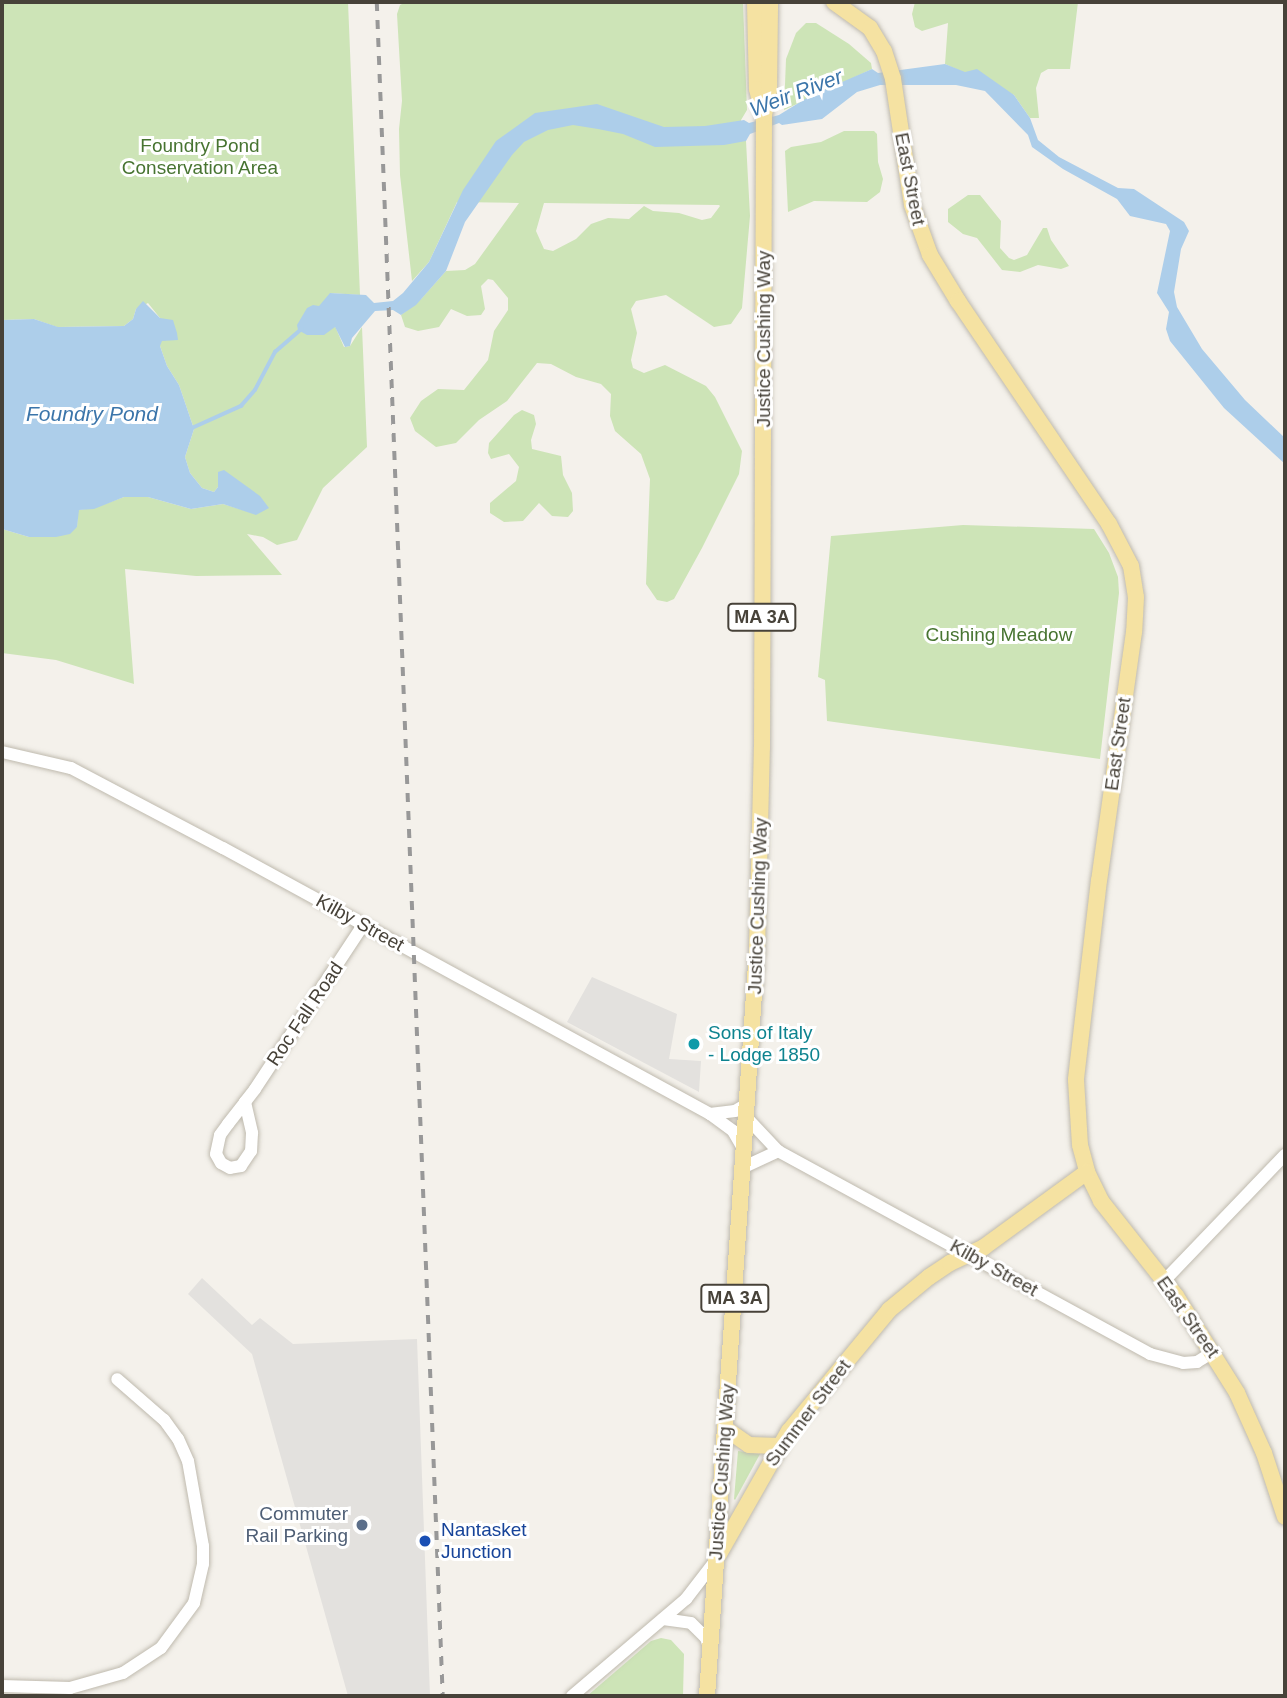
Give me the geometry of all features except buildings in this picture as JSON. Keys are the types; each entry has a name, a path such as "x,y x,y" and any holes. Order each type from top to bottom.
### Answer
{"main road":[{"name":"Justice Cushing Way","path":"755,2 757,89 764,123"},
{"name":"Justice Cushing Way","path":"707,1696 757,949 762,761 764,123 769,90 770,2"},
{"name":"East Street","path":"835,2 870,28 884,51 895,95 912,205 930,255 958,301 1109,524 1127,555 1134,576 1134,632 1099,880 1076,1080 1077,1130 1087,1172 1110,1214 1164,1280 1213,1352 1247,1411 1285,1517"},
{"name":"Summer Street","path":"716,1560 779,1446 898,1301 950,1262 984,1247 1087,1172"},
{"path":"726,1429 749,1445 779,1446"}],"street":[{"name":"Kilby Street","path":"2,752 53,762 83,774 710,1114 733,1131 745,1159"},
{"name":"Roc Fall Road","path":"245,1102 252,1133 251,1151 241,1166 230,1168 218,1159 216,1143 363,925"},
{"path":"710,1114 748,1111"},
{"name":"Kilby Street","path":"748,1111 778,1151 1157,1357 1188,1363 1213,1352"},
{"path":"745,1159 778,1151"},
{"path":"1164,1280 1285,1155"},
{"path":"2,1686 70,1688 123,1673 162,1648 194,1603 200,1585 202,1546 188,1461 178,1439 164,1420 117,1379"},
{"name":"Summer Street","path":"572,1696 692,1592 716,1560"},
{"path":"663,1619 691,1623 706,1638 710,1650"}],"green space":[{"name":"Foundry Pond Conservation Area","path":"2,2 348,2 360,295 330,293 335,326 344,347 350,346 362,327 367,447 323,488 297,540 277,545 263,537 247,534 282,575 196,576 125,569 134,684 56,660 2,653 2,529 29,537 77,527 78,510 94,508 124,497 148,497 191,509 223,504 256,514 218,472 218,487 214,492 202,488 190,473 185,457 194,429 179,385 167,366 160,346 160,318 148,303 136,309 133,319 124,326 57,327 34,319 2,320"},
{"path":"406,2 743,2 747,110 741,120 741,141 746,141 750,216 742,308 731,324 714,327 666,295 636,301 631,309 637,333 631,360 633,368 644,373 665,365 706,386 715,397 742,451 739,474 674,599 667,602 657,600 646,584 650,479 641,454 615,431 610,416 611,394 601,384 576,377 551,364 537,363 507,401 479,420 456,443 436,447 415,431 410,418 421,401 438,389 464,390 488,360 494,331 508,310 508,298 493,280 488,279 481,286 485,309 481,315 467,316 451,309 439,327 418,331 405,327 401,315 421,299 446,271 465,270 475,264 519,203 457,202 429,262 412,281 400,175 399,129 402,101 397,14 400,5","holes":["544,203 719,205 711,218 702,220 679,213 653,211 644,206 629,219 608,218 591,224 576,239 553,251 544,249 536,231"]},
{"path":"915,2 1078,2 1070,69 1048,69 1041,73 1036,88 1039,118 1030,118 1014,95 945,64 948,23 922,31 915,27 912,14"},
{"path":"806,23 816,23 849,44 871,63 872,69 784,110 786,59 796,33"},
{"path":"844,131 874,131 877,134 878,162 883,179 880,192 867,202 814,201 788,212 785,151 791,147 821,142"},
{"path":"968,195 980,195 1001,221 1000,248 1009,258 1014,260 1027,255 1043,228 1047,228 1051,240 1069,266 1061,269 1038,265 1020,272 1002,270 977,238 963,234 948,222 948,209"},
{"path":"522,410 534,415 536,424 531,440 532,449 561,456 563,475 572,493 573,511 568,517 552,516 539,503 523,521 504,522 490,513 490,503 516,481 519,467 509,454 491,459 488,453 489,443 514,415"},
{"name":"Cushing Meadow","path":"963,525 1094,529 1109,553 1118,577 1119,593 1100,759 827,721 825,680 818,677 831,536"},
{"path":"738,1451 760,1454 735,1500 734,1499"},
{"path":"661,1638 671,1640 684,1654 683,1696 587,1696 651,1641"}],"shaded area":[{"path":"592,977 677,1014 669,1059 701,1061 699,1092 567,1022"},
{"name":"Commuter Rail Parking","path":"202,1278 252,1325 260,1318 293,1344 417,1339 430,1696 348,1696 252,1354 188,1294"}],"water":[{"path":"945,64 965,72 977,69 1014,95 1030,118 1038,140 1059,157 1118,188 1134,189 1184,222 1189,231 1181,249 1174,292 1177,307 1202,349 1245,400 1285,438 1285,464 1224,408 1170,341 1166,329 1169,312 1157,293 1170,231 1166,224 1130,216 1117,199 1063,169 1032,147 1028,135 985,91 956,85 880,85 857,92 822,119 782,125 779,123 750,134 746,141 724,145 655,147 623,134 573,125 548,130 524,142 512,155 465,222 446,271 416,305 401,315 393,310 375,311 352,338 350,346 345,347 335,327 324,335 307,335 298,330 297,325 307,308 319,306 330,293 366,295 374,303 393,301 403,293 429,262 463,190 496,141 535,113 597,104 664,127 705,126 744,120 749,123 779,115 810,96 872,69 878,73"},
{"name":"Foundry Pond","path":"143,301 160,318 173,320 177,333 178,340 162,341 160,346 167,366 179,385 194,429 185,457 190,473 202,488 214,492 218,487 218,472 224,470 260,496 269,508 256,515 223,504 191,509 148,497 124,497 94,509 79,510 77,527 70,534 29,537 2,529 2,320 34,319 58,327 124,326 133,319 136,309"}],"waterway":[{"name":"Weir River","path":"192,428 241,406 255,390 275,352 301,329"}],"railway":[{"path":"377,2 443,1696"}],"place":[{"name":"Sons of Italy - Lodge 1850","path":"694,1044"},
{"name":"Commuter Rail Parking","path":"362,1525"},
{"name":"Nantasket Junction","path":"425,1541"}]}
